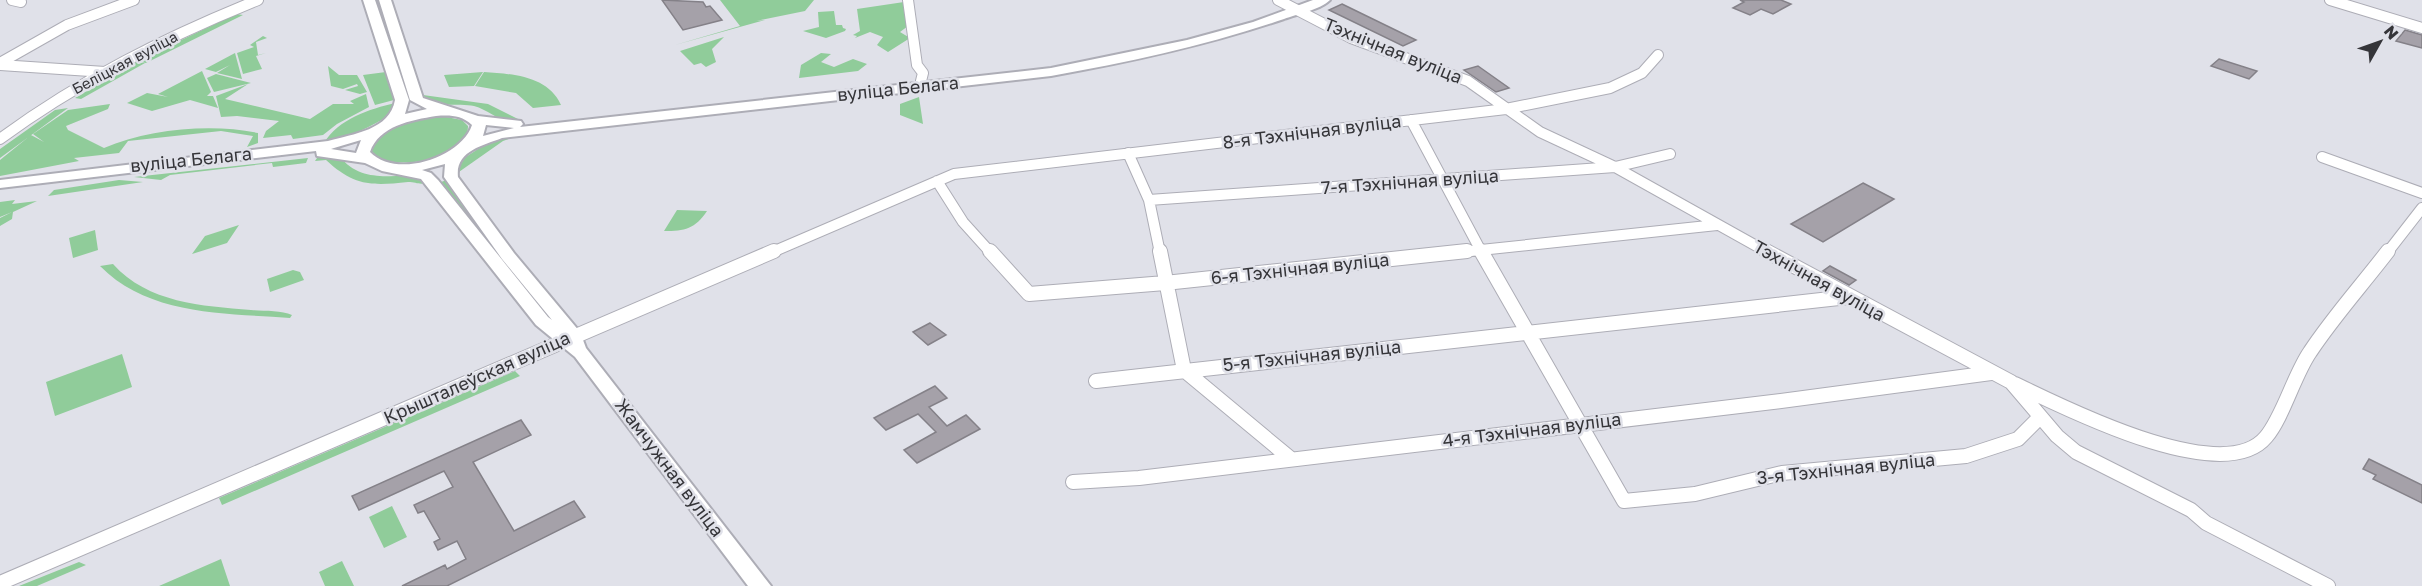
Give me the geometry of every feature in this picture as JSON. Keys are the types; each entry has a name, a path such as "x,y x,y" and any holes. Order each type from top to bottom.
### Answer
{"street":[{"path":"0,64 67,25 134,0"},
{"name":"Беліцкая вуліца","path":"0,139 51,104 106,72 174,36 258,0"},
{"path":"365,159 363,148 400,111 402,100 369,0"},
{"path":"385,0 417,99 445,112"},
{"path":"908,0 917,66 923,73 921,81"},
{"name":"вуліца Белага","path":"0,184 329,145 415,116 445,112 465,114 475,120 502,125 525,124 921,81 1124,54 1191,39 1293,4 1324,0"},
{"path":"2330,0 2422,28"},
{"name":"вуліца Белага","path":"0,192 322,153 336,153 365,159 376,166 403,169 426,165 499,134 1084,66 1185,47 1293,4"},
{"name":"Тэхнічная вуліца","path":"1293,4 1351,38 1468,81 1506,109 1565,146 1615,166 1848,297 2011,382 2040,417 2076,452 2191,510 2206,523 2328,586"},
{"name":"8-я Тэхнічная вуліца","path":"954,174 1506,109 1596,91 1633,79 1641,74 1658,55"},
{"path":"0,64 106,72"},
{"path":"462,150 479,130 475,120"},
{"path":"1410,120 1479,250 1528,331 1579,424"},
{"name":"Жамчужная вуліца","path":"462,150 450,168 451,177 571,342 760,586"},
{"path":"1128,153 1149,200 1184,370 1292,459"},
{"name":"7-я Тэхнічная вуліца","path":"1149,200 1615,166 1670,154"},
{"path":"2322,157 2422,193"},
{"name":"Жамчужная вуліца","path":"403,169 426,176 433,183 542,321 571,342"},
{"name":"Крышталеўская вуліца","path":"0,583 571,342 954,174"},
{"name":"6-я Тэхнічная вуліца","path":"937,181 963,222 1029,294 1165,283 1717,225"},
{"path":"2011,382 2122,431 2190,453 2223,454 2258,445 2265,438 2309,353 2422,208"},
{"name":"5-я Тэхнічная вуліца","path":"1096,381 1848,297"},
{"name":"4-я Тэхнічная вуліца","path":"1073,482 1139,478 1780,401 1991,373"},
{"name":"3-я Тэхнічная вуліца","path":"1579,424 1624,501 1695,494 1782,472 1966,456 2018,439 2040,417"}],"green space":[{"path":"720,0 814,0 805,11 756,21 765,20 675,45 740,26"},
{"path":"904,2 908,26 900,32 910,38 888,52 877,45 883,37 870,32 855,38 857,36 853,35 860,31 857,9"},
{"path":"834,11 836,25 842,25 845,31 826,38 803,31 819,27 818,12"},
{"path":"236,14 243,15 146,63 137,61"},
{"path":"263,36 267,38 256,42 258,55 266,53 256,56 262,69 243,74 237,53 254,47 250,45"},
{"path":"724,37 712,49 716,62 706,67 701,63 694,65 680,51"},
{"path":"235,53 242,79 217,73 230,65 216,72 205,69"},
{"path":"821,53 831,54 821,62 834,67 853,59 867,64 858,71 799,78 801,65"},
{"path":"136,62 145,63 81,99 75,98"},
{"path":"328,66 339,75 357,75 367,92 360,94 345,90 358,86 357,84 343,89 331,86"},
{"path":"202,71 211,92 207,96 213,96 218,108 190,100 152,111 127,103 147,93 168,97 158,94"},
{"path":"386,72 394,100 375,105 363,75"},
{"path":"483,72 474,86 449,87 444,75"},
{"path":"484,72 518,76 539,82 555,95 561,105 533,108 516,93 475,86"},
{"path":"216,74 251,83 214,92 207,78"},
{"path":"248,84 225,99 310,119 333,104 354,104 350,101 366,94 369,107 337,124 323,135 293,139 291,135 263,138 266,131 279,121 237,116 221,117 216,96"},
{"path":"423,95 488,104 518,119 512,121 501,119 474,106 439,104"},
{"path":"919,97 923,124 900,115 900,104"},
{"path":"395,103 392,114 384,119 351,135 324,143 337,127 346,121 375,108"},
{"path":"110,104 108,109 66,126 68,130 104,148 140,136 201,128 258,133 258,143 247,147 253,136 221,131 128,141 119,153 74,158 79,161 0,176 0,160 31,135 44,142 33,134 68,110"},
{"path":"68,108 0,158 0,149 55,110"},
{"path":"441,116 462,120 468,126 465,137 457,147 429,160 412,162 382,160 372,154 372,147 378,139 393,128 421,118"},
{"path":"515,134 514,137 503,141 456,174 457,163 461,160 489,142"},
{"path":"308,158 306,163 273,167 272,163 170,175 161,180 134,177"},
{"path":"317,158 342,159 364,173 377,176 411,176 420,178 426,183 373,184 345,175 326,160 315,161"},
{"path":"119,180 143,182 48,196 54,190"},
{"path":"447,180 550,316 545,318 441,182"},
{"path":"15,200 12,204 37,201 13,212 12,219 0,226 0,218 12,212 0,217 0,202"},
{"path":"677,210 707,211 698,222 689,228 664,231"},
{"path":"239,225 227,243 192,254 205,236"},
{"path":"95,230 98,250 73,258 69,238"},
{"path":"113,264 127,277 159,295 214,307 277,311 292,315 290,318 214,313 165,303 141,295 100,266"},
{"path":"293,270 300,272 304,280 270,292 267,279"},
{"path":"122,354 132,387 55,416 46,382"},
{"path":"515,371 520,376 222,505 219,498"},
{"path":"392,506 407,537 384,548 369,517"},
{"path":"221,559 230,586 159,586"},
{"path":"342,561 354,586 325,586 319,572"},
{"path":"79,562 86,565 37,586 19,586"}],"building":[{"path":"662,0 703,2 706,7 710,6 722,20 683,30"},
{"path":"1740,0 1781,0 1791,4 1773,14 1761,9 1750,15 1733,8 1744,2"},
{"path":"1342,4 1416,40 1403,46 1329,10"},
{"path":"2405,30 2422,35 2422,48 2396,41"},
{"path":"2219,59 2257,71 2249,79 2211,66"},
{"path":"1478,66 1509,88 1496,92 1464,70"},
{"path":"1863,183 1894,199 1823,242 1791,224"},
{"path":"1830,266 1856,280 1849,285 1823,271"},
{"path":"930,323 946,335 928,345 913,332"},
{"path":"935,386 947,398 929,407 947,426 966,415 980,429 917,463 904,450 936,432 918,414 886,430 874,418"},
{"path":"521,420 531,435 473,462 514,531 574,501 585,517 447,586 402,586 445,565 447,569 466,559 457,541 438,550 434,542 440,539 424,511 418,513 414,505 453,487 444,471 359,510 352,496"},
{"path":"2369,459 2422,485 2422,503 2373,479 2376,475 2363,469"}]}
